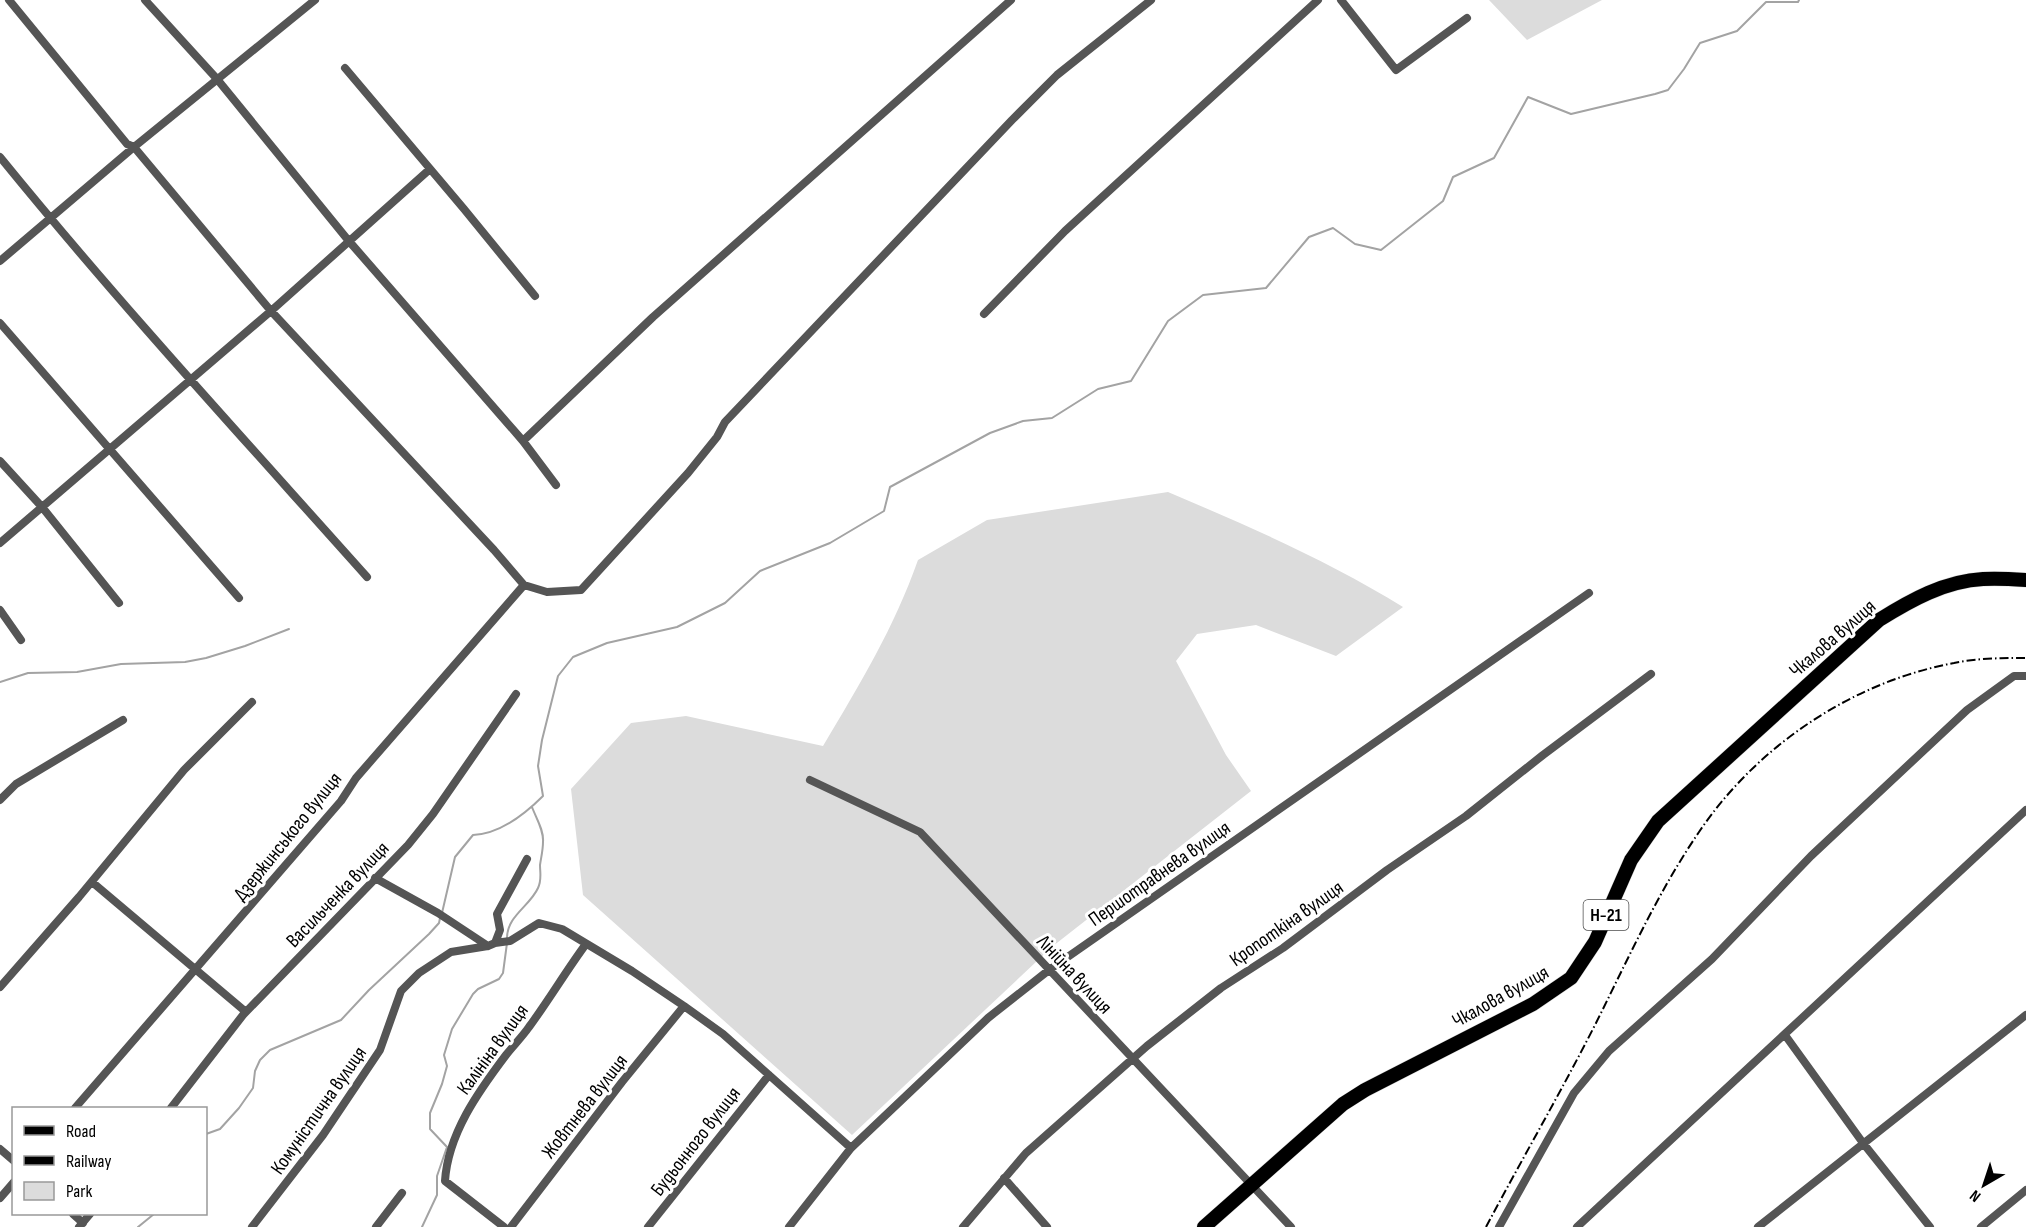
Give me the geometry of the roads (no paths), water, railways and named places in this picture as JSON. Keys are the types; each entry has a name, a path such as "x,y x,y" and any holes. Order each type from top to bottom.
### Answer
{"main road":[{"name":"Чкалова вулиця","path":"1204,1227 1343,1104 1374,1085 1533,1004 1571,978 1595,942 1630,860 1658,821 1879,620 1910,601 1949,584 1982,579 2026,580"}],"street":[{"path":"9,0 127,144 134,147 271,311 524,585 547,592 581,590 688,473 717,437 725,422 1012,120 1057,75 1151,0"},
{"path":"145,0 217,79 348,240 523,441 556,484"},
{"path":"0,261 134,147 315,0"},
{"path":"523,441 652,317 1011,0"},
{"path":"984,314 1065,231 1318,0"},
{"path":"1341,0 1396,70 1467,18"},
{"path":"345,68 535,296"},
{"path":"0,156 50,218 190,380 367,577"},
{"path":"0,543 271,311 430,169"},
{"path":"0,323 239,598"},
{"path":"0,461 42,507 119,603"},
{"name":"Дзержинського вулиця","path":"76,1107 196,970 341,801 356,778 524,585"},
{"name":"Першотравнева вулиця","path":"789,1227 851,1148 988,1018 1049,970 1589,593"},
{"path":"0,610 21,640"},
{"name":"Кропоткіна вулиця","path":"963,1227 1026,1153 1132,1058 1221,988 1283,948 1387,870 1472,812 1651,674"},
{"path":"1499,1227 1574,1094 1609,1051 1712,959 1811,856 1967,710 2014,676 2026,676"},
{"name":"Васильченка вулиця","path":"172,1107 246,1012 408,845 433,814 516,694"},
{"path":"0,987 92,882 184,770 252,702"},
{"path":"0,800 16,783 123,720"},
{"name":"Лінійна вулиця","path":"810,780 920,832 1291,1227"},
{"path":"1577,1227 2026,810"},
{"path":"499,943 500,930 497,914 527,859"},
{"path":"375,878 499,943"},
{"path":"92,882 246,1012"},
{"path":"499,943 539,923 562,929 632,971 723,1034 851,1148"},
{"name":"Комуністична вулиця","path":"252,1227 323,1135 380,1050 401,991 419,973 451,952 499,943"},
{"name":"Калініна вулиця","path":"504,1227 445,1181 446,1161 468,1110 506,1054 528,1029 586,944"},
{"name":"Жовтнева вулиця","path":"511,1227 684,1005"},
{"path":"1758,1227 2026,1015"},
{"path":"1785,1035 1863,1143 1930,1227"},
{"name":"Будьонного вулиця","path":"648,1227 769,1075"},
{"path":"0,1149 12,1159"},
{"path":"1004,1178 1047,1227"},
{"path":"0,1198 12,1184"},
{"path":"1981,1227 2026,1190"},
{"path":"376,1227 402,1193"}],"waterway":[{"path":"442,913 455,857 473,835 493,831 511,822 543,796 538,766 542,740 558,676 573,657 607,643 677,627 725,603 760,571 830,543 884,511 890,487 990,433 1023,421 1052,418 1098,389 1131,381 1168,321 1203,295 1266,288 1309,237 1333,228 1355,244 1381,250 1443,201 1453,177 1494,158 1528,97 1571,114 1668,90 1700,43 1737,31 1766,2 1798,2 1799,0"},
{"path":"0,682 28,673 77,672 121,664 185,662 245,646 289,629"},
{"path":"507,938 511,923 534,894 540,882 543,838 532,807"},
{"path":"207,1134 220,1129 239,1108 253,1088 255,1071 260,1060 270,1050 341,1020 369,990 429,934 439,923 440,918"},
{"path":"422,1227 437,1195 437,1176 447,1147 430,1129 430,1113 447,1066 444,1055 452,1029 473,994 478,989 499,979 503,973 507,943"},
{"path":"138,1227 153,1215"}],"railway":[{"path":"1486,1227 1583,1049 1670,878 1722,801 1749,772 1810,722 1879,685 1916,672 1963,661 2026,658"}]}
